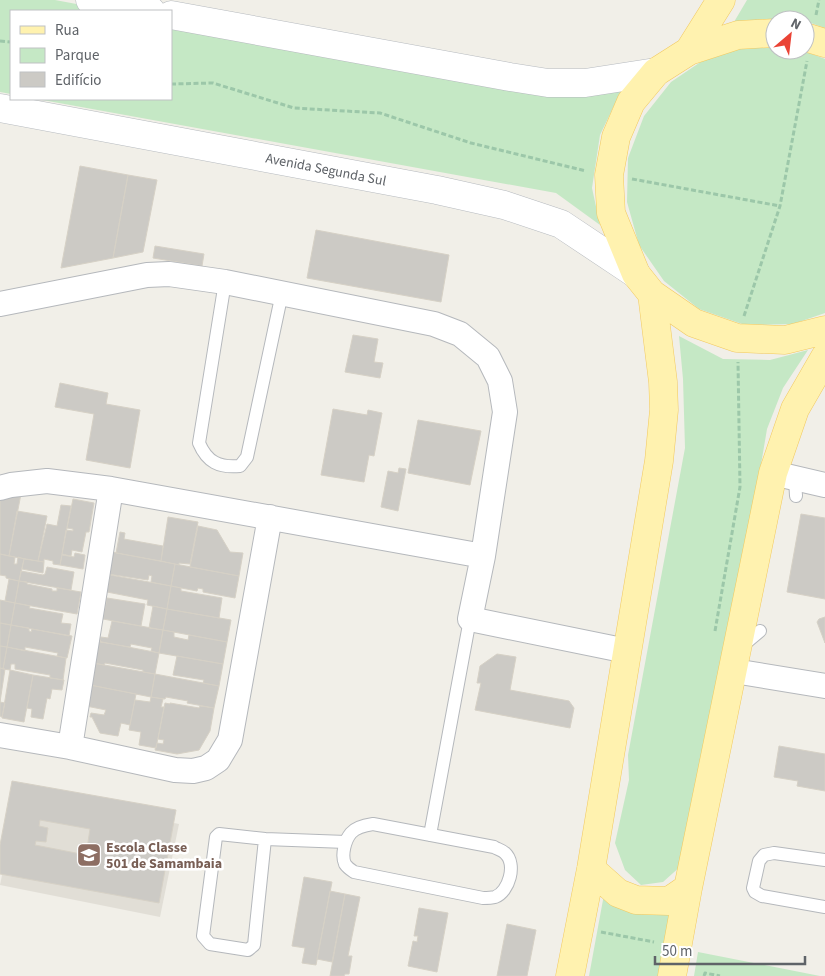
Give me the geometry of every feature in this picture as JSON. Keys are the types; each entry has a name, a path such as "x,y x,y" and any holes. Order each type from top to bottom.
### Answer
{"main road":[{"path":"90,0 145,10"},
{"path":"689,51 722,0"},
{"path":"172,15 510,77 548,82 585,82 656,72"},
{"path":"570,976 591,869 659,461 664,410 662,382 644,284 611,213 608,175 616,137 631,102 656,72 689,51 738,35 765,34"},
{"name":"Avenida Segunda Sul","path":"0,108 427,188 504,205 561,224 644,284"},
{"path":"644,284 694,324 737,338 785,340 825,330"},
{"path":"672,976 688,888 736,661 788,482 795,409 825,357"},
{"path":"591,869 618,893 636,900 669,901 688,888"}],"street":[{"path":"0,304 147,275 169,274 225,282 434,324 460,334 488,357 500,381 505,412 483,556 470,619 627,651"},
{"path":"0,488 11,484 47,481 111,489 483,556"},
{"path":"788,482 825,485"},
{"path":"70,747 111,489"},
{"path":"0,735 70,747 184,771 206,768 218,760 230,740 270,518"},
{"path":"736,661 825,686"}],"lane":[{"path":"225,282 199,443 203,453 211,461 226,468 240,466 247,457 282,293"},
{"path":"430,835 470,619"},
{"path":"736,661 760,630"},
{"path":"373,824 494,847 505,853 509,861 509,882 502,892 494,897 483,898 354,872 346,864 344,855 346,842 351,832 363,826 373,824"},
{"path":"265,839 254,945 248,950 210,944 203,936 216,836 219,834 265,839 346,842"},
{"path":"825,860 774,853 764,855 759,861 753,888 755,892 762,896 825,907"}],"path":[{"path":"815,32 819,0"},
{"path":"713,638 740,486 737,338 780,206 810,60"},
{"path":"172,84 213,83 294,108 380,113 471,143 578,170 780,206"},
{"path":"578,928 678,946"},
{"path":"704,976 705,973 720,976"}],"shaded area":[{"name":"Escola Classe 501 de Samambaia","path":"19,792 179,824 160,917 0,885"}],"green space":[{"path":"0,0 55,0 109,10 10,10 10,94 0,92"},
{"path":"747,0 825,0 825,28 815,24 815,10 765,10 765,20 734,22"},
{"path":"172,22 622,89 600,135 592,188 600,225 556,193 43,100 172,100"},
{"path":"750,45 765,46 765,60 815,60 815,55 825,59 825,313 793,324 745,325 699,309 664,281 639,245 627,202 628,158 644,116 671,82 708,57"},
{"path":"679,336 723,359 770,360 808,350 783,388 767,429 709,772 682,865 663,882 641,885 625,870 615,843 629,780 628,755 685,448 683,379"},
{"path":"605,889 685,901 672,976 589,976"},
{"path":"698,952 820,976 694,976"}],"building":[{"path":"80,166 128,175 113,258 61,268"},
{"path":"128,175 157,180 143,252 113,258"},
{"path":"316,230 449,255 441,302 307,278"},
{"path":"155,246 204,254 202,266 153,258"},
{"path":"353,335 378,339 374,362 383,363 380,378 345,372"},
{"path":"60,383 108,393 106,404 140,410 130,468 86,460 94,414 55,407"},
{"path":"333,409 367,415 368,410 382,413 374,456 369,455 364,482 321,475"},
{"path":"418,420 481,431 470,485 408,473"},
{"path":"399,468 406,469 398,511 381,507 388,471 398,473"},
{"path":"21,494 9,556 0,554 0,497"},
{"path":"73,499 94,503 89,532 86,532 82,552 72,550 71,556 62,554 66,530 73,531 73,529 67,528"},
{"path":"61,505 71,506 60,565 53,564 53,561 44,559 44,562 38,561 47,524 57,526"},
{"path":"17,511 47,516 38,561 9,556"},
{"path":"801,514 825,518 825,599 787,592"},
{"path":"168,517 198,522 190,564 179,563 179,565 161,561"},
{"path":"198,526 217,530 230,552 243,553 239,576 190,567"},
{"path":"120,532 125,533 124,539 163,546 161,561 116,553"},
{"path":"112,552 175,564 171,586 151,582 152,576 149,575 148,580 108,574"},
{"path":"75,553 85,555 83,569 60,565 62,555 74,557"},
{"path":"0,554 15,557 14,564 17,564 18,557 24,559 19,581 0,575"},
{"path":"24,559 44,562 43,573 22,569"},
{"path":"175,564 239,576 235,598 203,592 203,589 198,588 197,591 171,586"},
{"path":"47,567 74,572 71,590 19,581 21,571 43,575"},
{"path":"110,575 171,586 167,609 147,605 148,600 107,592"},
{"path":"9,579 19,581 15,603 5,601"},
{"path":"19,581 52,589 52,591 57,591 57,588 81,592 77,614 15,603"},
{"path":"171,586 181,588 181,591 222,598 219,618 167,609"},
{"path":"107,598 145,604 141,626 103,619"},
{"path":"0,600 15,603 11,625 0,623"},
{"path":"15,603 30,606 29,608 63,614 61,623 71,624 69,636 11,625"},
{"path":"153,606 167,609 163,630 149,628"},
{"path":"167,609 231,620 227,642 163,630"},
{"path":"825,617 825,643 817,622"},
{"path":"112,621 163,630 159,653 151,651 152,648 131,644 130,647 100,642 101,637 108,638"},
{"path":"0,623 11,625 7,647 0,646"},
{"path":"11,625 29,628 31,632 32,629 72,636 67,658 57,656 58,653 25,647 25,651 7,647"},
{"path":"163,630 174,632 174,637 188,640 189,635 227,642 223,664 159,653"},
{"path":"97,641 159,653 155,674 105,663 104,665 93,663"},
{"path":"0,646 7,647 3,669 0,668"},
{"path":"7,647 66,658 63,680 50,678 50,675 15,669 15,664 11,664 10,670 3,669"},
{"path":"497,654 516,657 510,690 569,701 574,708 570,728 475,710 481,683 477,683 480,666"},
{"path":"177,656 223,664 219,686 203,683 204,680 173,675"},
{"path":"93,663 155,674 151,697 90,685"},
{"path":"0,668 5,669 0,702"},
{"path":"10,670 33,675 24,722 2,718"},
{"path":"155,674 219,686 214,708 166,697 165,699 151,697"},
{"path":"33,675 64,680 62,690 52,689 50,699 47,698 43,719 31,717 32,709 27,708"},
{"path":"90,685 136,694 130,725 121,723 118,736 100,733 92,717 90,717 91,713 104,715 106,710 86,706"},
{"path":"151,697 163,699 161,707 164,707 156,748 139,745 141,732 129,730 135,700 150,702"},
{"path":"0,702 5,703 2,717 0,716"},
{"path":"165,703 199,708 200,706 214,708 210,731 199,750 177,754 155,750 157,743 163,744 164,740 158,739"},
{"path":"779,746 825,754 825,791 797,786 798,781 774,777"},
{"name":"Escola Classe 501 de Samambaia","path":"12,781 176,810 159,903 0,874 0,845","holes":["40,820 90,829 86,855 35,845 36,841 46,842 48,828 39,826"]},
{"path":"304,877 332,882 316,965 302,963 305,948 292,946"},
{"path":"330,891 345,894 332,962 317,959"},
{"path":"345,894 360,897 348,956 352,956 349,974 330,976"},
{"path":"419,908 448,913 437,972 408,966 413,941 417,942 418,936 414,936"},
{"path":"507,924 536,930 527,976 497,976"}],"place":[{"name":"Escola Classe 501 de Samambaia","path":"89,855"}]}
